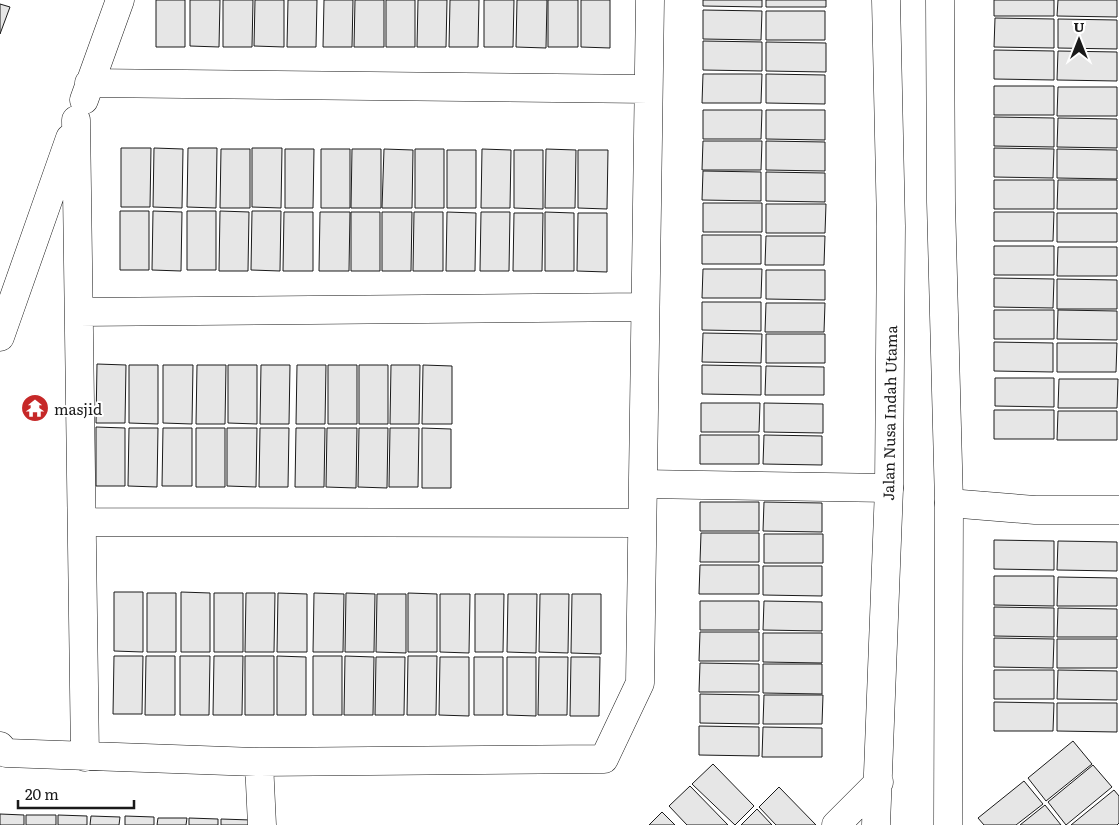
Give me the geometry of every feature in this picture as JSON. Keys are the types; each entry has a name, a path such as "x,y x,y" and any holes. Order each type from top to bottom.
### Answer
{"street":[{"path":"0,337 120,0"},
{"path":"0,746 6,753 259,762 604,758 640,683 650,0"},
{"name":"Jalan Nusa Indah Utama","path":"876,825 889,488 891,226 886,0"},
{"path":"940,0 952,821"},
{"path":"89,83 648,89"},
{"path":"76,120 85,757"},
{"path":"79,312 645,307"},
{"path":"643,484 889,488"},
{"path":"948,503 1035,510 1119,510"},
{"path":"82,522 642,523"},
{"path":"259,762 262,825"},
{"path":"836,825 879,782"}],"building":[{"path":"156,0 185,0 185,47 156,47"},
{"path":"190,0 220,0 219,47 190,46"},
{"path":"223,0 253,0 252,47 223,47"},
{"path":"255,0 284,0 284,47 254,46"},
{"path":"288,0 317,0 316,47 287,47"},
{"path":"324,0 353,0 352,47 323,47"},
{"path":"355,0 384,0 384,47 354,47"},
{"path":"386,0 415,0 415,47 386,47"},
{"path":"418,0 447,0 446,47 417,47"},
{"path":"450,0 479,0 478,47 449,47"},
{"path":"484,0 514,0 513,47 484,47"},
{"path":"517,0 547,0 546,48 516,47"},
{"path":"548,0 578,0 578,47 548,47"},
{"path":"581,0 610,0 610,48 581,47"},
{"path":"703,0 762,0 762,7 703,6"},
{"path":"766,0 826,0 826,7 766,7"},
{"path":"994,0 1054,0 1054,16 994,16"},
{"path":"1058,0 1117,0 1117,17 1057,16"},
{"path":"0,4 10,7 0,34"},
{"path":"703,10 762,11 761,40 703,39"},
{"path":"766,11 825,11 825,40 766,40"},
{"path":"995,18 1054,19 1054,48 994,47"},
{"path":"1058,19 1117,20 1117,49 1058,48"},
{"path":"703,41 762,42 762,71 703,70"},
{"path":"766,42 826,43 826,72 766,71"},
{"path":"994,50 1054,51 1054,80 994,79"},
{"path":"1058,51 1117,52 1117,81 1057,80"},
{"path":"703,74 762,74 761,103 702,103"},
{"path":"766,74 825,75 825,104 766,103"},
{"path":"994,86 1054,86 1054,115 994,115"},
{"path":"1058,87 1117,87 1117,116 1057,116"},
{"path":"703,110 762,110 761,139 703,139"},
{"path":"766,110 825,110 825,140 766,139"},
{"path":"994,117 1054,118 1054,147 994,146"},
{"path":"1058,118 1117,119 1117,148 1057,147"},
{"path":"703,141 762,141 761,170 702,170"},
{"path":"766,141 825,142 825,171 766,170"},
{"path":"121,148 151,148 150,207 121,207"},
{"path":"154,148 183,149 182,208 153,207"},
{"path":"188,148 217,148 216,208 187,207"},
{"path":"252,148 282,148 281,208 252,207"},
{"path":"994,148 1054,149 1053,178 994,177"},
{"path":"221,149 250,149 250,208 220,208"},
{"path":"285,149 314,149 313,208 285,208"},
{"path":"321,149 350,149 350,208 321,208"},
{"path":"352,149 381,149 381,208 351,208"},
{"path":"384,149 413,150 412,208 382,208"},
{"path":"415,149 444,149 444,208 415,208"},
{"path":"482,149 511,150 510,208 481,208"},
{"path":"546,149 576,150 575,208 545,208"},
{"path":"1057,149 1117,150 1117,179 1057,178"},
{"path":"447,150 476,150 476,208 447,208"},
{"path":"514,150 543,150 543,209 514,208"},
{"path":"578,150 608,150 607,209 578,208"},
{"path":"703,171 761,172 761,201 702,200"},
{"path":"766,172 825,173 825,202 766,201"},
{"path":"994,180 1054,180 1054,209 994,209"},
{"path":"1058,180 1117,180 1117,209 1057,209"},
{"path":"703,203 762,203 762,232 703,232"},
{"path":"766,204 826,204 825,233 766,233"},
{"path":"120,211 149,211 149,270 120,270"},
{"path":"153,211 182,212 181,271 152,270"},
{"path":"187,211 216,211 216,270 187,270"},
{"path":"220,211 249,212 248,271 219,271"},
{"path":"252,211 281,211 280,271 251,270"},
{"path":"284,212 313,212 313,271 283,271"},
{"path":"320,212 350,212 349,271 319,271"},
{"path":"351,212 380,212 380,271 351,271"},
{"path":"382,212 412,212 411,271 382,271"},
{"path":"414,212 443,212 443,271 413,271"},
{"path":"447,212 476,213 475,271 446,271"},
{"path":"481,212 510,212 509,271 480,271"},
{"path":"545,212 574,213 574,271 545,271"},
{"path":"994,212 1054,212 1053,241 994,241"},
{"path":"514,213 543,213 542,271 513,271"},
{"path":"578,213 607,213 607,272 577,271"},
{"path":"1057,213 1117,213 1117,242 1057,242"},
{"path":"702,235 761,235 761,264 702,264"},
{"path":"766,236 825,236 824,265 765,265"},
{"path":"994,246 1054,246 1054,275 994,275"},
{"path":"1058,247 1117,247 1117,276 1057,276"},
{"path":"703,269 762,269 761,298 702,298"},
{"path":"766,270 825,270 825,300 766,299"},
{"path":"994,278 1054,279 1053,308 994,307"},
{"path":"1057,279 1117,280 1117,309 1057,309"},
{"path":"702,302 761,302 761,331 702,330"},
{"path":"766,303 825,303 824,332 765,332"},
{"path":"994,310 1054,310 1054,339 994,339"},
{"path":"1058,310 1117,311 1117,340 1057,339"},
{"path":"703,333 762,334 761,363 702,362"},
{"path":"766,334 825,334 825,363 766,363"},
{"path":"994,342 1053,343 1053,372 994,371"},
{"path":"1057,343 1117,343 1116,372 1057,372"},
{"path":"97,364 126,365 125,423 96,423"},
{"path":"129,365 158,365 158,424 129,423"},
{"path":"163,365 193,365 192,424 163,423"},
{"path":"197,365 226,365 225,424 196,424"},
{"path":"228,365 257,365 257,424 228,423"},
{"path":"261,365 290,365 289,424 260,424"},
{"path":"297,365 326,365 325,424 296,424"},
{"path":"328,365 357,365 357,424 328,424"},
{"path":"359,365 388,365 388,424 359,424"},
{"path":"391,365 420,365 419,424 390,424"},
{"path":"423,365 452,366 452,424 422,424"},
{"path":"702,365 761,366 761,395 702,394"},
{"path":"766,366 824,367 824,395 765,395"},
{"path":"995,378 1054,378 1054,407 995,406"},
{"path":"1059,379 1118,379 1117,408 1058,408"},
{"path":"701,403 760,403 759,432 701,432"},
{"path":"764,403 823,404 823,433 764,432"},
{"path":"994,410 1054,410 1054,439 994,439"},
{"path":"1058,411 1117,411 1117,440 1057,440"},
{"path":"96,427 125,428 125,486 96,486"},
{"path":"129,428 158,428 157,487 128,486"},
{"path":"163,428 192,428 192,486 162,486"},
{"path":"196,428 225,428 225,487 196,487"},
{"path":"227,428 257,428 256,487 227,486"},
{"path":"260,428 289,428 288,487 259,487"},
{"path":"296,428 325,428 324,487 295,487"},
{"path":"327,428 357,428 356,488 326,487"},
{"path":"359,428 388,428 387,488 358,487"},
{"path":"390,428 419,428 418,487 389,487"},
{"path":"422,428 451,429 451,488 422,488"},
{"path":"700,435 759,435 759,464 700,464"},
{"path":"764,435 822,436 822,465 763,464"},
{"path":"700,502 759,502 759,531 700,531"},
{"path":"764,502 822,503 822,532 763,531"},
{"path":"701,533 759,533 759,562 700,562"},
{"path":"764,534 823,534 823,563 764,563"},
{"path":"994,540 1054,541 1054,570 994,569"},
{"path":"1058,541 1117,542 1117,571 1057,570"},
{"path":"700,565 759,565 759,594 699,594"},
{"path":"763,566 822,566 822,596 763,595"},
{"path":"994,576 1054,576 1054,606 994,605"},
{"path":"1058,577 1117,578 1117,606 1057,606"},
{"path":"114,592 143,592 143,652 114,651"},
{"path":"181,592 210,593 210,652 181,652"},
{"path":"147,593 176,593 176,652 147,652"},
{"path":"214,593 243,593 243,652 214,652"},
{"path":"246,593 275,593 274,652 245,652"},
{"path":"278,593 307,594 307,652 277,652"},
{"path":"314,593 344,594 343,652 313,652"},
{"path":"346,593 375,594 374,652 345,652"},
{"path":"408,593 437,594 437,652 408,652"},
{"path":"377,594 406,594 406,653 376,652"},
{"path":"440,594 470,594 469,653 440,652"},
{"path":"475,594 504,594 503,652 475,652"},
{"path":"508,594 537,594 536,653 507,652"},
{"path":"540,594 569,594 568,653 539,652"},
{"path":"572,594 601,594 601,654 571,653"},
{"path":"700,601 759,601 759,630 700,630"},
{"path":"764,601 822,602 822,631 763,630"},
{"path":"994,607 1054,608 1054,637 994,636"},
{"path":"1058,608 1117,609 1117,637 1057,637"},
{"path":"700,632 759,632 759,661 699,661"},
{"path":"763,633 822,633 822,663 763,662"},
{"path":"994,638 1054,639 1053,668 994,667"},
{"path":"1057,639 1117,639 1117,668 1057,668"},
{"path":"114,656 143,656 142,714 113,714"},
{"path":"146,656 175,656 175,715 145,715"},
{"path":"180,656 210,656 209,715 180,715"},
{"path":"214,656 243,656 242,715 213,715"},
{"path":"245,656 274,656 274,715 245,715"},
{"path":"277,656 306,657 306,715 277,715"},
{"path":"313,656 342,656 342,715 313,715"},
{"path":"345,656 374,657 373,715 344,715"},
{"path":"408,656 437,656 436,715 407,715"},
{"path":"376,657 405,657 404,715 375,715"},
{"path":"440,657 469,657 469,716 439,715"},
{"path":"474,657 503,657 503,715 474,715"},
{"path":"507,657 536,657 536,716 507,715"},
{"path":"539,657 568,657 567,715 538,715"},
{"path":"571,657 600,657 599,716 570,716"},
{"path":"700,663 759,664 759,692 699,692"},
{"path":"763,664 822,664 822,694 763,693"},
{"path":"994,670 1054,670 1054,699 994,699"},
{"path":"1058,670 1117,671 1117,700 1057,699"},
{"path":"700,694 759,695 759,724 700,723"},
{"path":"764,695 823,695 822,724 763,724"},
{"path":"994,702 1054,703 1053,731 994,731"},
{"path":"1057,703 1117,703 1117,732 1057,731"},
{"path":"699,726 759,727 759,756 699,755"},
{"path":"763,727 822,728 822,757 762,757"},
{"path":"1073,741 1092,764 1046,801 1028,778"},
{"path":"713,764 754,806 735,825 692,784"},
{"path":"1093,765 1112,787 1066,825 1048,802"},
{"path":"1024,781 1043,804 1016,825 984,825 978,818"},
{"path":"690,786 728,825 687,825 669,806"},
{"path":"779,787 816,825 776,825 759,807"},
{"path":"1114,790 1119,796 1119,823 1117,825 1071,825"},
{"path":"1045,805 1061,825 1020,825"},
{"path":"757,809 772,825 741,825"},
{"path":"662,812 675,825 649,825"},
{"path":"0,814 24,815 24,825 0,825"},
{"path":"26,815 56,815 56,825 26,825"},
{"path":"58,815 87,816 87,825 58,825"},
{"path":"91,816 120,817 119,825 90,825"},
{"path":"125,816 154,817 154,825 125,825"},
{"path":"158,818 187,818 186,825 157,825"},
{"path":"189,818 218,819 218,825 189,825"},
{"path":"221,819 251,820 251,825 221,825"}],"place":[{"name":"masjid","path":"35,408"}]}
